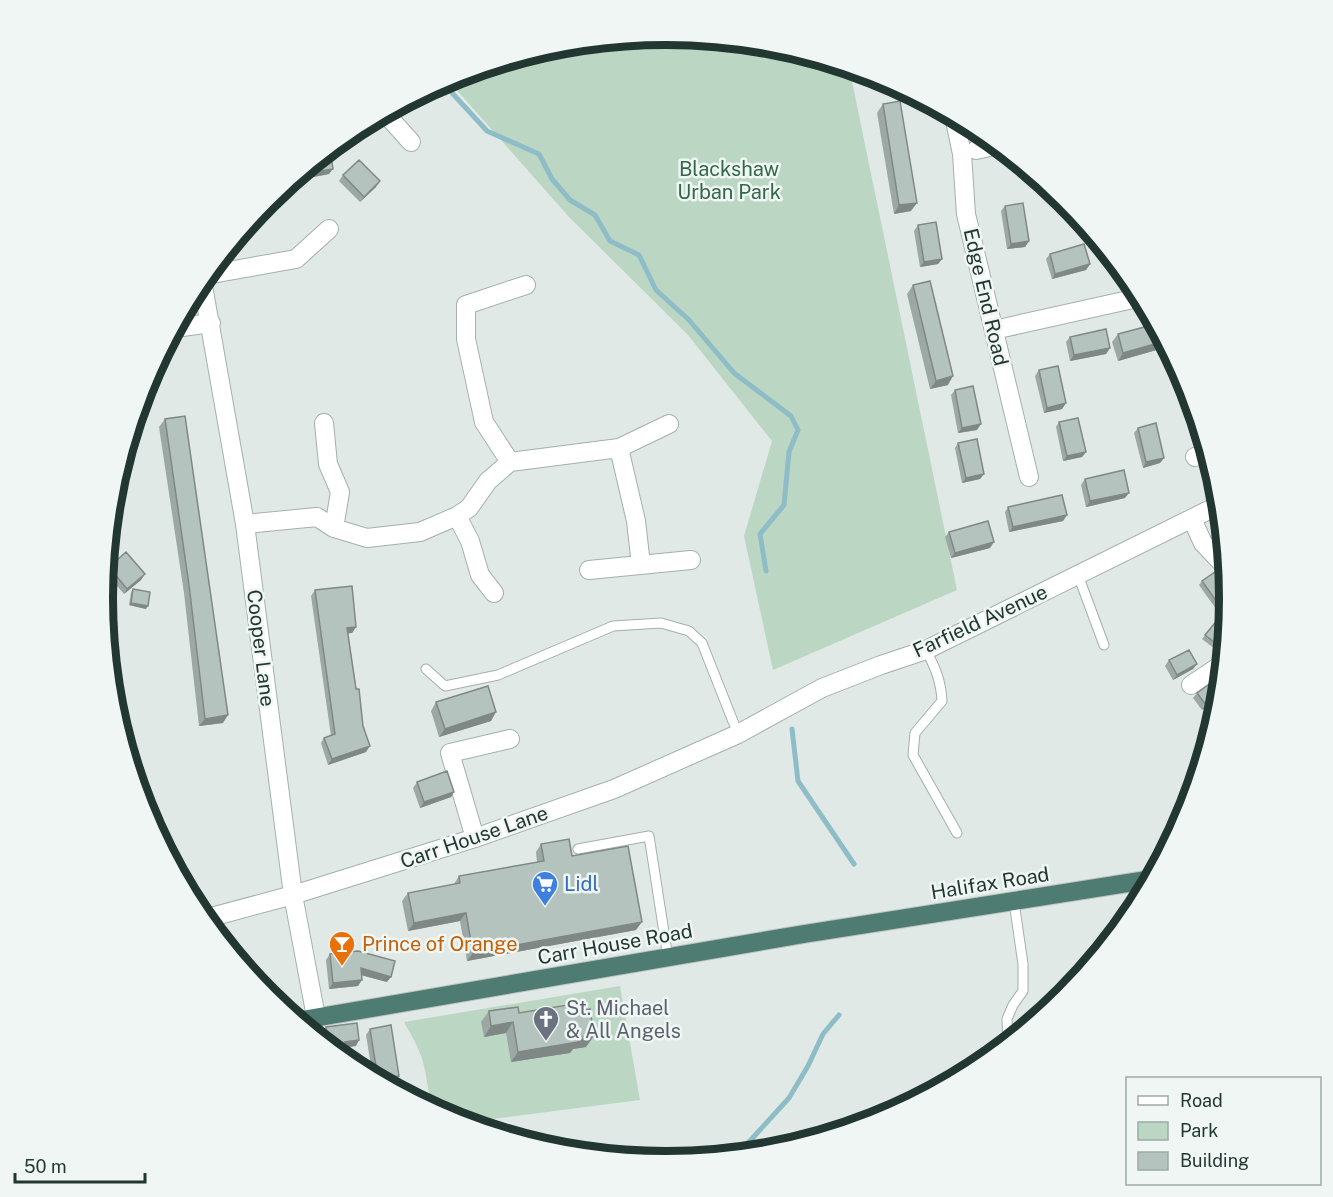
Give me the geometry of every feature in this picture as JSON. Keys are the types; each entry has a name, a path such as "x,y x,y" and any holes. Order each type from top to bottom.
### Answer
{"highway":[{"name":"Halifax Road","path":"835,929 1142,881"},
{"name":"Carr House Road","path":"307,1019 835,929"}],"street":[{"path":"390,119 411,142"},
{"name":"Edge End Road","path":"956,127 962,154 966,214 1029,477"},
{"path":"976,150 987,147"},
{"path":"219,273 296,259 329,229"},
{"path":"510,462 484,422 466,339 466,305 526,285"},
{"name":"Cooper Lane","path":"205,293 245,524 293,895 316,1017"},
{"path":"994,330 1132,299"},
{"path":"185,327 211,323"},
{"path":"324,423 328,464 340,492 334,528"},
{"path":"245,524 317,517 334,528 367,538 420,532 457,516 469,508 488,481 510,462 619,448 669,424"},
{"path":"619,448 636,521 641,565"},
{"name":"Farfield Avenue","path":"738,734 822,688 926,650 1212,509"},
{"path":"457,516 470,541 480,575 494,593"},
{"path":"1192,519 1203,543 1219,559"},
{"path":"589,570 691,560"},
{"path":"1191,685 1215,669"},
{"name":"Carr House Lane","path":"214,916 293,895 475,838 614,789 738,734"},
{"path":"475,838 450,753 510,739"}],"lane":[{"path":"1078,575 1104,645"},
{"path":"426,669 445,686 498,675 613,626 661,622 689,631 702,644 738,734"},
{"path":"926,650 938,672 942,685 942,701 915,733 913,755 957,833"},
{"path":"578,849 649,836 668,957"},
{"path":"1008,1034 1007,1019 1023,991 1023,964 1014,902"}],"green space":[{"name":"Blackshaw Urban Park","path":"666,45 739,50 810,64 851,77 957,590 773,670 744,536 772,441 688,335 569,217 454,87 489,74 559,56 630,46"},
{"path":"620,986 640,1100 482,1120 432,1099 421,1056 404,1022"}],"building":[{"path":"900,101 917,203 899,205 883,104"},
{"path":"331,158 333,169 314,172"},
{"path":"359,160 380,181 364,197 343,175"},
{"path":"1023,203 1029,241 1011,244 1005,206"},
{"path":"936,222 942,259 924,262 918,225"},
{"path":"1084,244 1090,264 1055,274 1050,254"},
{"path":"930,281 953,376 936,381 913,285"},
{"path":"1148,326 1157,343 1123,353 1118,334"},
{"path":"1106,329 1110,348 1074,355 1070,337"},
{"path":"1058,366 1066,403 1047,408 1039,370"},
{"path":"973,386 981,424 962,428 955,390"},
{"path":"185,416 228,715 205,719 189,585 165,419"},
{"path":"1078,418 1086,452 1067,456 1059,422"},
{"path":"1156,423 1164,458 1146,462 1138,428"},
{"path":"977,439 984,474 966,478 958,443"},
{"path":"1124,470 1129,493 1090,501 1085,479"},
{"path":"1062,495 1067,515 1013,527 1008,507"},
{"path":"988,521 994,542 955,553 949,532"},
{"path":"126,552 145,574 127,589 114,573 114,563"},
{"path":"1215,572 1219,578 1220,606 1202,581"},
{"path":"352,586 356,627 347,628 356,689 359,689 363,726 370,746 332,759 324,738 335,734 315,590"},
{"path":"133,589 150,592 148,606 131,603"},
{"path":"1219,617 1218,645 1205,635"},
{"path":"1189,650 1197,664 1177,675 1169,660"},
{"path":"1213,681 1210,702 1206,705 1197,693"},
{"path":"488,686 496,712 445,729 436,702"},
{"path":"447,771 454,792 424,802 417,782"},
{"name":"Lidl","path":"569,839 572,856 628,846 642,922 473,953 466,913 414,923 408,893 460,883 459,876 544,861 541,844"},
{"path":"358,951 395,961 391,977 361,968 362,980 333,983 330,954"},
{"name":"St. Michael & All Angels","path":"580,1003 581,1011 590,1009 594,1036 577,1038 578,1042 518,1052 513,1022 491,1026 489,1011 518,1007 519,1013"},
{"path":"357,1023 359,1040 345,1042 346,1050 324,1033 327,1033 326,1027"},
{"path":"391,1025 399,1076 389,1077 377,1070 370,1029"}],"waterway":[{"path":"449,90 487,131 539,154 552,179 570,200 595,215 610,241 639,255 656,290 689,320 734,373 791,416 798,430 789,452 784,505 760,534 766,571"},
{"path":"792,729 798,781 854,864"},
{"path":"743,1146 789,1098 823,1034 839,1015"}],"place":[{"name":"Lidl","path":"545,907"},
{"name":"Prince of Orange","path":"342,967"},
{"name":"St. Michael & All Angels","path":"546,1042"}]}
